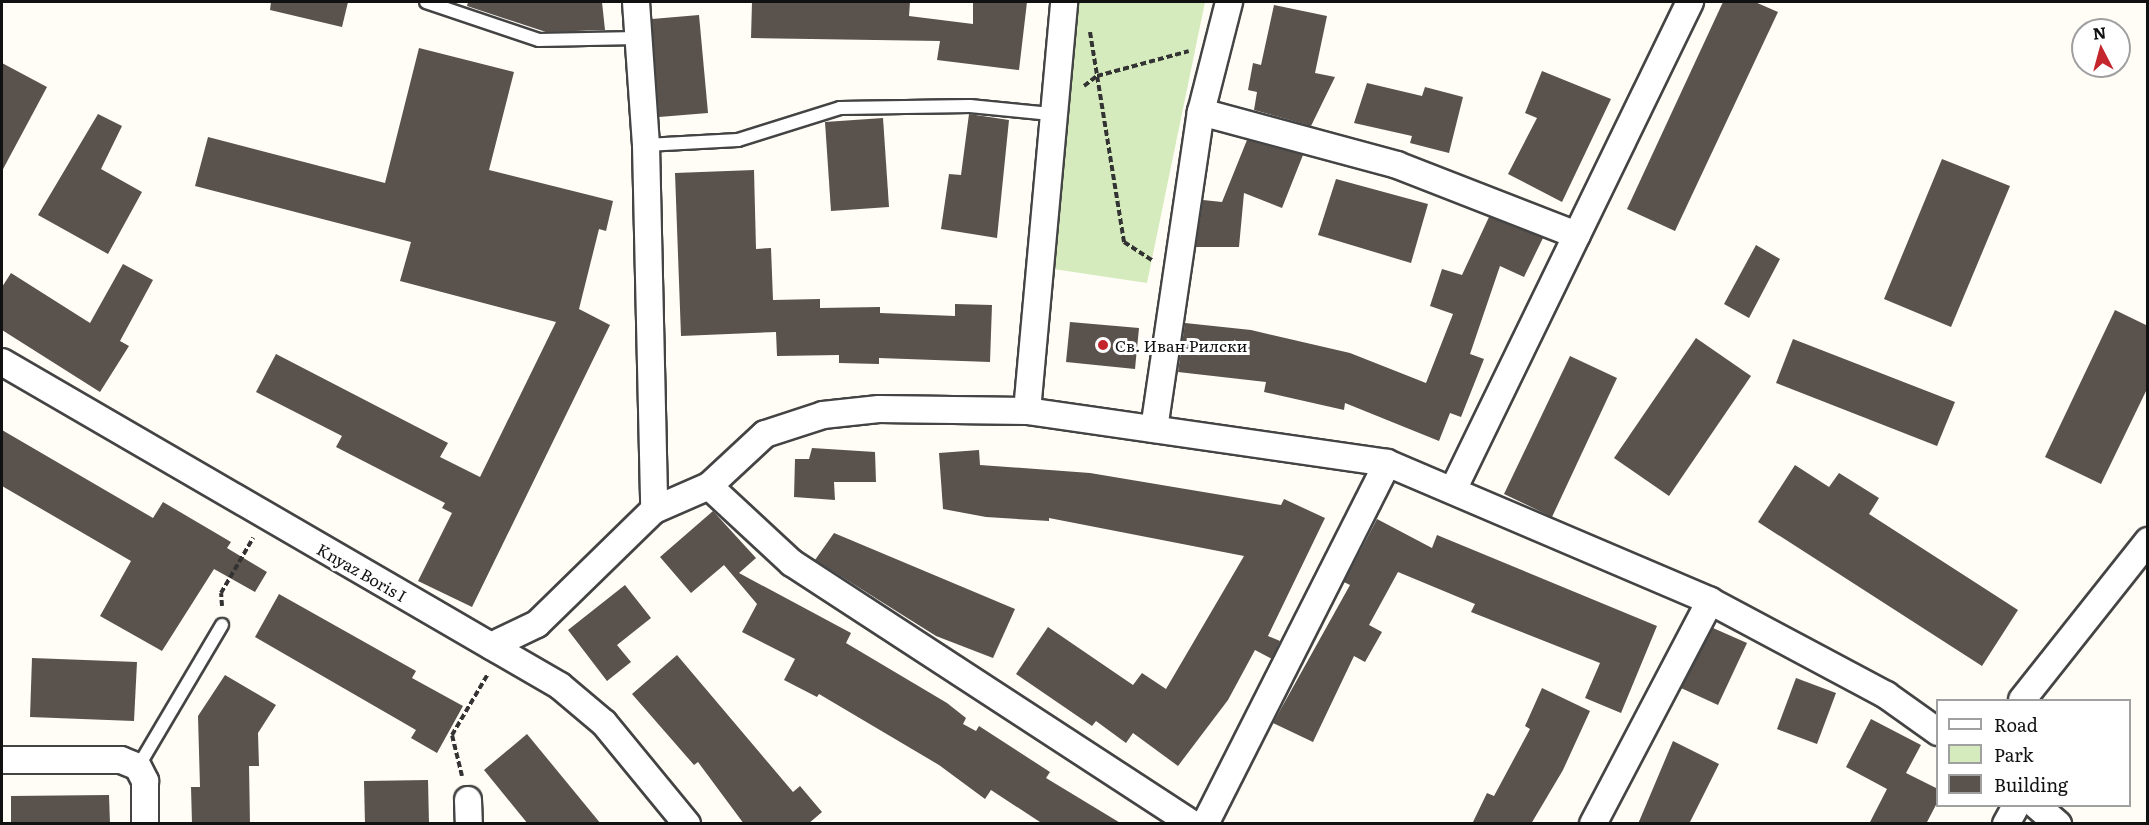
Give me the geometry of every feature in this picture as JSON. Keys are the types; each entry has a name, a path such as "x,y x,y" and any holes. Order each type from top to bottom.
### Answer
{"street":[{"path":"636,2 646,145 654,510"},
{"path":"1027,411 1051,114 1064,2"},
{"path":"1154,429 1201,112 1229,2"},
{"path":"1453,490 1690,2"},
{"path":"1201,112 1398,165 1577,235"},
{"name":"Knyaz Boris I","path":"2,362 560,687 604,723 687,824"},
{"path":"495,650 537,624 654,510 709,486 765,435 823,415 879,409 1027,411 1387,463 1710,601 1886,694 1936,731"},
{"path":"1205,824 1387,463"},
{"path":"709,486 792,563 1192,824"},
{"path":"2023,699 2148,542"},
{"path":"1593,824 1710,601"},
{"path":"2,760 121,760 138,767 145,781 145,824"},
{"path":"2006,824 2015,807"},
{"path":"2038,807 2058,824"}],"lane":[{"path":"426,2 539,40 637,38"},
{"path":"646,145 738,140 840,108 970,105 1051,114"},
{"path":"138,767 222,625"}],"path":[{"path":"1088,23 1124,242 1177,276"},
{"path":"1051,114 1097,75 1218,43"},
{"path":"222,625 221,593 266,516"},
{"path":"468,812 452,735 495,650"}],"green space":[{"path":"1078,2 1205,2 1147,283 1040,267"}],"building":[{"path":"271,2 348,2 342,27 270,10"},
{"path":"468,2 602,2 605,30 546,32 467,6"},
{"path":"752,2 910,2 909,16 973,24 973,2 1027,2 1019,70 937,60 940,41 751,38"},
{"path":"1723,2 1755,2 1778,12 1675,231 1627,209"},
{"path":"1274,5 1327,16 1315,73 1335,77 1311,126 1254,110 1257,92 1248,90 1253,63 1261,65"},
{"path":"699,15 708,113 659,117 652,19"},
{"path":"419,48 514,72 489,170 613,201 606,231 599,229 579,309 610,325 472,607 418,581 452,513 442,508 445,503 336,447 342,436 256,392 276,354 448,443 440,457 480,477 556,322 400,281 411,242 195,186 208,137 385,183"},
{"path":"2,63 47,87 2,171"},
{"path":"1542,71 1611,99 1562,202 1508,174 1537,118 1525,113"},
{"path":"1367,83 1422,96 1425,87 1463,97 1449,153 1410,143 1412,136 1354,123"},
{"path":"98,114 122,126 101,169 142,192 108,254 38,215"},
{"path":"969,114 1009,120 997,238 941,229 949,174 961,175"},
{"path":"883,118 889,207 831,211 825,122"},
{"path":"1247,140 1303,155 1282,208 1244,193 1239,247 1196,247 1203,200 1222,202"},
{"path":"1942,159 2010,186 1951,327 1884,299"},
{"path":"754,170 756,249 771,248 773,300 820,299 820,308 880,307 880,313 955,316 955,304 992,305 990,362 879,358 879,364 839,363 839,355 777,356 776,332 681,336 675,173"},
{"path":"1336,179 1428,204 1411,263 1318,235"},
{"path":"1489,217 1543,238 1524,277 1500,266 1470,354 1484,359 1461,417 1450,413 1439,441 1345,403 1344,410 1264,392 1266,382 1178,372 1185,323 1251,330 1350,353 1426,383 1453,314 1430,306 1442,269 1462,275"},
{"path":"1756,245 1780,259 1749,318 1724,304"},
{"path":"123,264 153,280 120,341 129,346 100,392 2,330 2,287 11,273 90,323"},
{"path":"2115,310 2148,326 2148,387 2101,484 2045,457"},
{"name":"Св. Иван Рилски","path":"1070,322 1139,328 1135,369 1066,362"},
{"path":"1696,338 1751,376 1669,496 1614,458"},
{"path":"1793,339 1955,402 1937,446 1776,383"},
{"path":"1570,356 1617,378 1552,517 1504,494"},
{"path":"2,430 153,518 163,502 231,542 227,548 267,572 255,592 214,569 162,651 100,616 131,561 2,486"},
{"path":"812,448 875,452 876,482 834,482 835,500 794,497 795,459 809,459"},
{"path":"979,450 980,465 1090,473 1281,505 1284,499 1325,518 1268,636 1280,641 1272,659 1255,650 1228,700 1178,766 1133,733 1126,743 1096,721 1092,726 1016,674 1048,627 1133,685 1142,673 1166,689 1244,556 1049,518 1049,521 986,517 943,509 939,453"},
{"path":"1795,465 1829,487 1839,473 1879,498 1869,514 2018,610 1982,666 1758,522"},
{"path":"713,511 756,558 739,573 851,633 846,643 947,703 966,718 963,724 976,731 979,726 1050,772 1046,778 1122,824 1043,824 991,790 985,799 939,765 819,694 817,697 784,680 795,659 742,632 757,604 724,565 691,593 660,557"},
{"path":"1377,519 1432,548 1437,535 1657,626 1621,713 1585,698 1600,663 1471,612 1475,604 1398,572 1369,625 1382,632 1365,662 1354,656 1313,742 1273,723 1350,585 1344,582"},
{"path":"834,533 1015,609 993,658 936,636 815,560"},
{"path":"625,585 651,618 617,645 631,662 607,681 568,630"},
{"path":"279,594 416,671 412,678 463,706 437,753 411,738 416,730 255,637"},
{"path":"1713,628 1747,643 1718,705 1681,688"},
{"path":"677,655 793,792 800,786 822,812 808,824 744,824 698,762 694,765 632,694"},
{"path":"32,658 137,662 134,721 30,717"},
{"path":"225,675 276,705 258,733 259,766 249,766 250,824 192,824 191,787 200,787 198,716"},
{"path":"1796,678 1836,693 1817,744 1777,729"},
{"path":"1542,688 1590,711 1563,770 1531,824 1472,824 1487,793 1494,796 1530,729 1525,726"},
{"path":"1871,719 1921,745 1906,773 1936,788 1936,805 1926,824 1869,824 1887,789 1846,767"},
{"path":"527,734 601,824 528,824 484,770"},
{"path":"1673,741 1719,764 1689,824 1638,824"},
{"path":"428,780 429,824 365,824 364,781"},
{"path":"109,795 110,824 11,824 11,796"}],"place":[{"name":"Св. Иван Рилски","path":"1103,345"}]}
